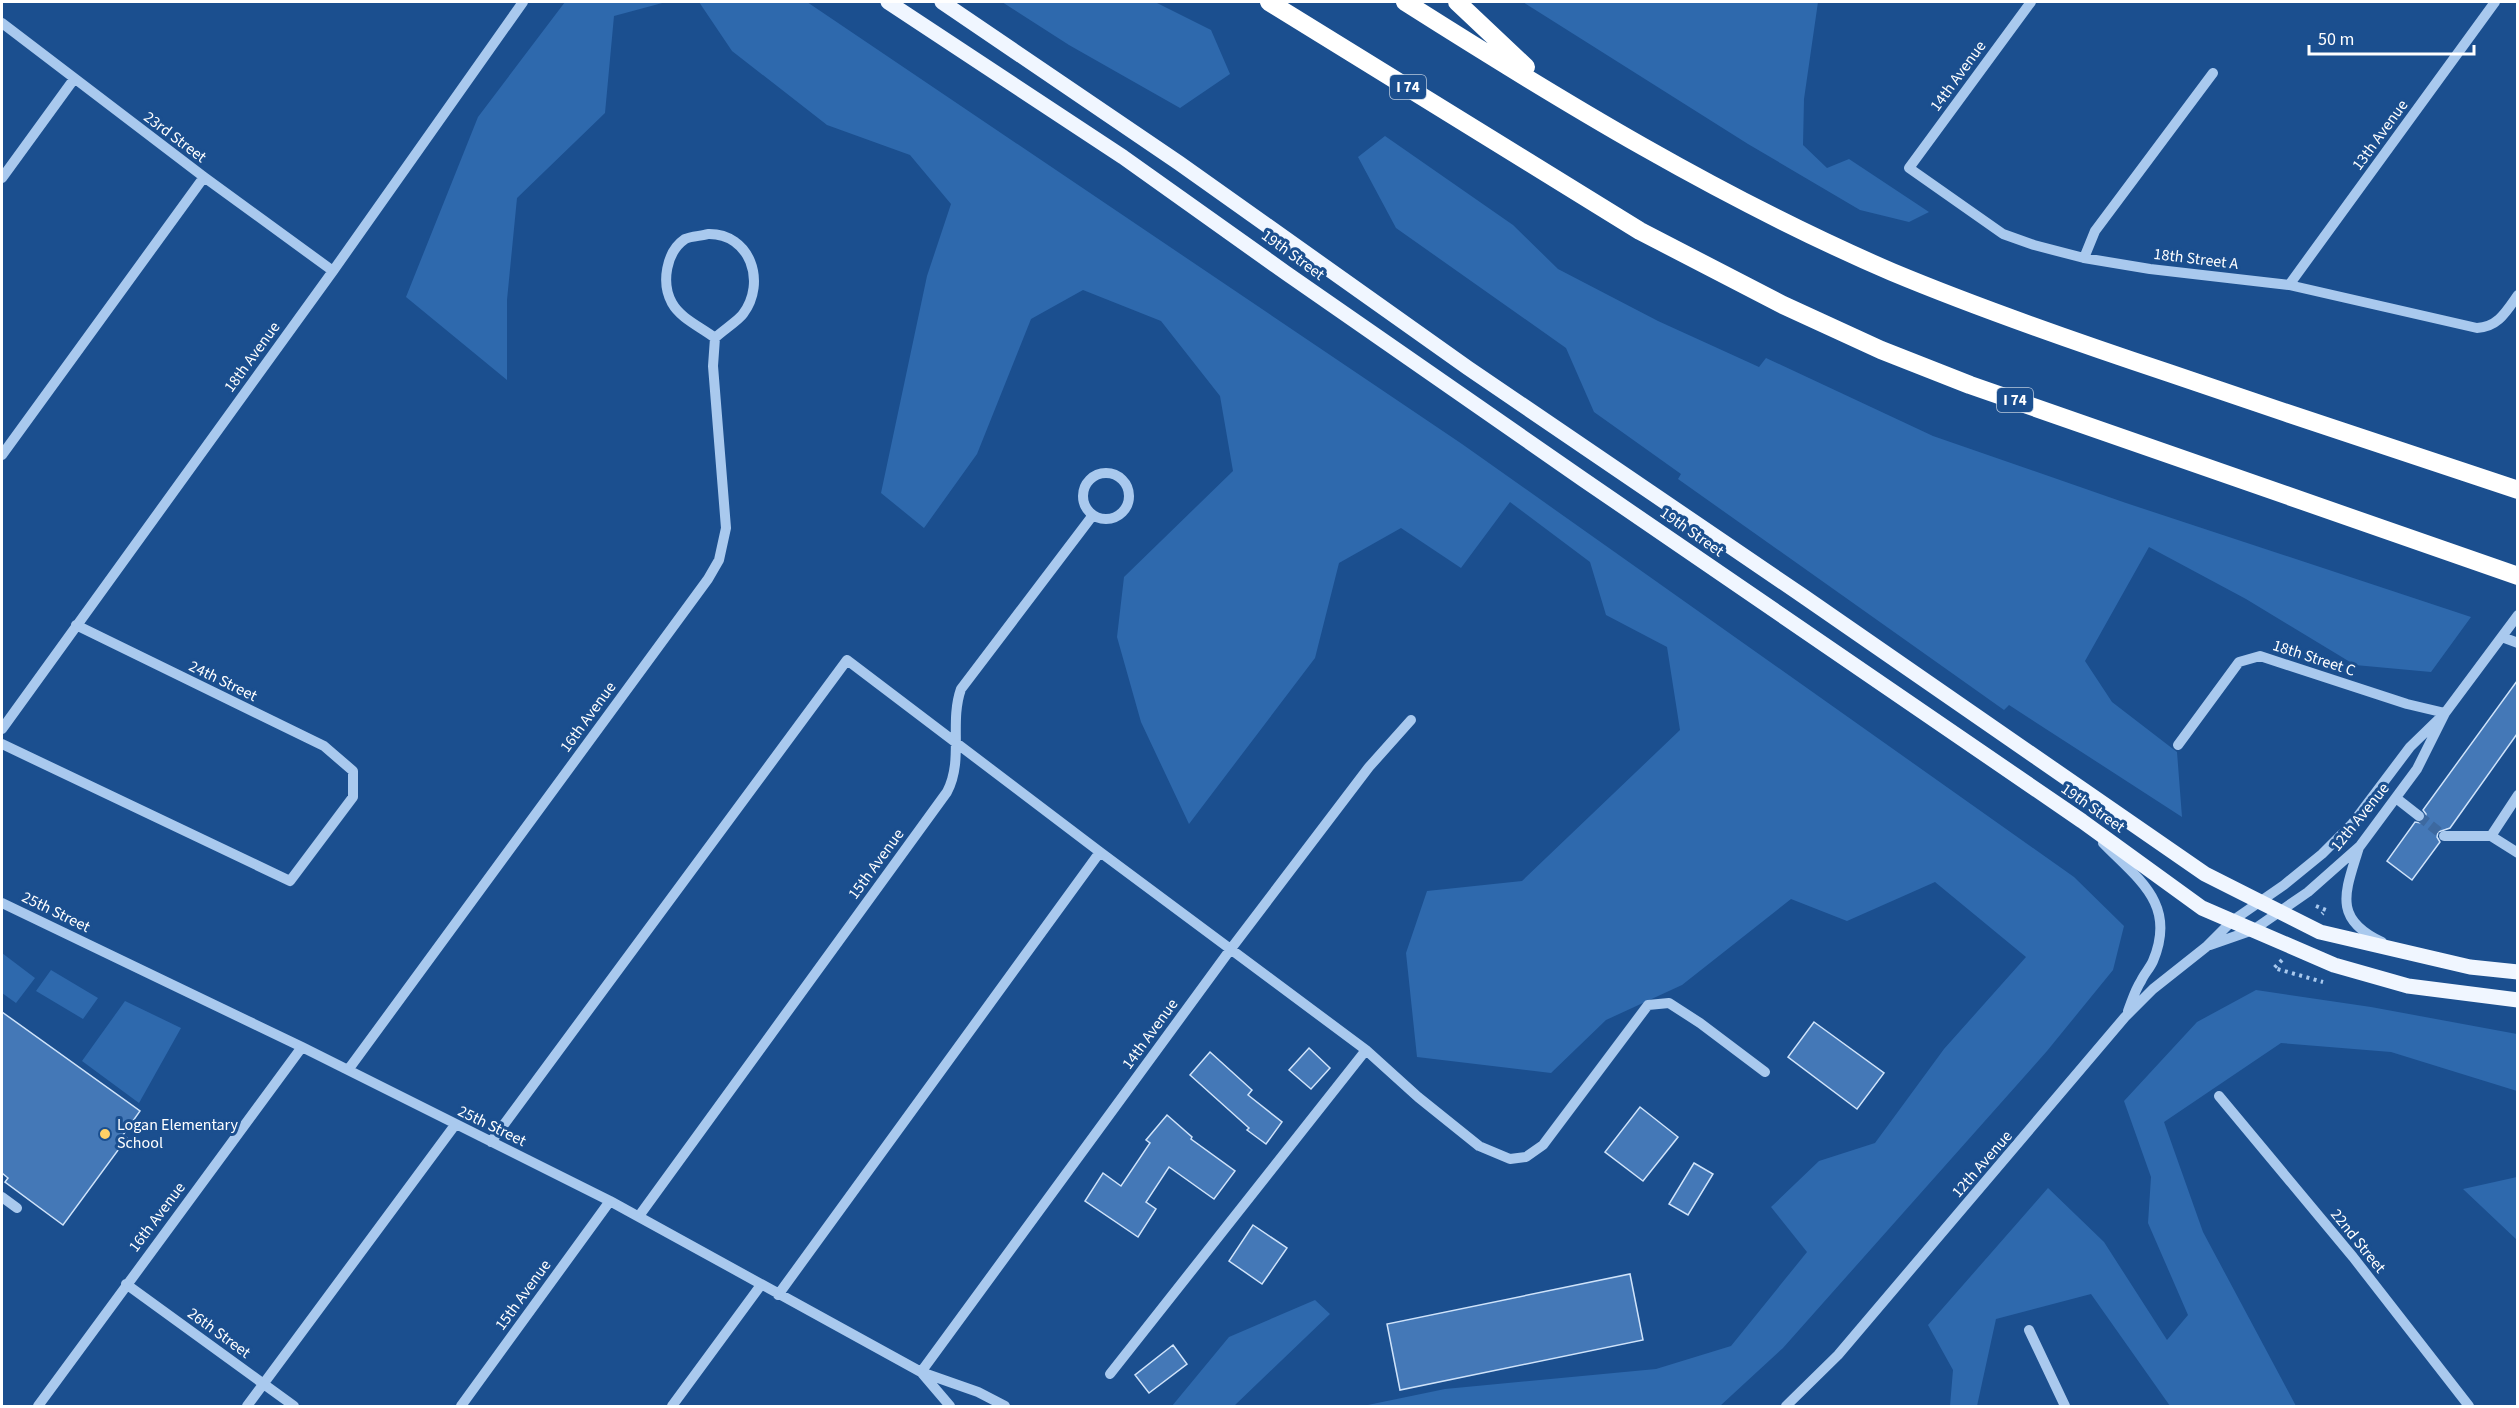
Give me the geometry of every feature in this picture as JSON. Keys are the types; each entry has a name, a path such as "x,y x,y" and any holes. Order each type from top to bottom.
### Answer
{"highway":[{"name":"I 74","path":"1269,2 1640,231 1792,310 1881,350 1970,385 2513,574"},
{"path":"1405,2 1555,96 1783,220 1892,272 2042,331 2517,490"},
{"path":"1457,2 1555,96"}],"main road":[{"name":"19th Street","path":"888,2 1123,157 1306,287 2082,821 2202,908 2334,965 2409,986 2517,1000"},
{"name":"19th Street","path":"942,2 1179,164 1468,368 2205,874 2320,932 2470,967 2517,972"}],"street":[{"name":"18th Avenue","path":"2,729 333,271 523,2"},
{"name":"14th Avenue","path":"1909,168 2031,2"},
{"name":"13th Avenue","path":"2289,285 2495,2"},
{"name":"23rd Street","path":"2,23 204,177 333,271"},
{"path":"2084,258 2095,231 2213,73"},
{"path":"2,177 74,79"},
{"name":"18th Street A","path":"1909,168 2003,234 2084,258 2150,269 2289,285 2476,328 2488,328 2498,322 2517,296"},
{"path":"2,455 204,177"},
{"path":"719,234 739,244 754,268 754,281 752,296 742,316 715,338 699,325 685,318 672,304 666,288 666,276 671,255 686,239 719,234"},
{"name":"16th Avenue","path":"348,1070 708,579 718,560 726,528 713,366 715,338"},
{"path":"1101,474 1119,477 1125,484 1129,495 1126,508 1113,518 1101,519 1093,515 1083,502 1084,489 1089,481 1101,474"},
{"name":"15th Avenue","path":"639,1216 947,792 954,778 956,707 961,689 1093,515"},
{"name":"12th Avenue","path":"1786,1407 1838,1355 2125,1017 2153,989 2206,947 2232,921 2284,885 2322,854 2352,824 2410,747 2445,713 2517,615"},
{"name":"24th Street","path":"2,744 290,881 353,797 353,771 324,746 76,626"},
{"path":"2502,637 2517,643"},
{"name":"18th Street C","path":"2178,745 2239,662 2260,656 2407,704 2445,713"},
{"path":"491,1142 847,660 1366,1050 1418,1097 1479,1146 1510,1159 1526,1157 1544,1144 1648,1005 1669,1003 1700,1023 1765,1072"},
{"name":"12th Avenue","path":"2206,947 2253,930 2308,892 2360,846 2417,769 2445,713"},
{"name":"14th Avenue","path":"921,1372 1230,950 1369,767 1411,720"},
{"path":"2491,836 2517,795"},
{"path":"2396,798 2419,816"},
{"path":"2082,821 2146,887 2156,901 2161,916 2160,941 2152,963 2140,981 2125,1017"},
{"path":"2444,836 2491,836 2517,853"},
{"path":"2360,846 2348,884 2346,907 2364,933 2401,951"},
{"path":"778,1295 1100,852"},
{"name":"25th Street","path":"2,903 302,1047 639,1216 778,1295 921,1372 950,1407"},
{"name":"16th Avenue","path":"38,1407 302,1047"},
{"path":"1110,1374 1366,1050"},
{"name":"22nd Street","path":"2219,1096 2353,1257 2469,1407"},
{"path":"247,1407 455,1125"},
{"path":"2,1197 17,1208"},
{"name":"15th Avenue","path":"461,1407 610,1201"},
{"name":"26th Street","path":"126,1284 294,1407"},
{"path":"672,1407 761,1284"},
{"path":"2029,1330 2065,1407"},
{"path":"921,1372 978,1392 1005,1407"}],"shaded area":[{"path":"565,2 666,2 614,16 605,113 517,198 507,300 507,380 406,297 478,117"},
{"path":"699,2 807,2 1462,444 2074,877 2124,926 2113,970 2047,1051 1783,1348 1720,1406 1363,1406 1445,1389 1656,1369 1731,1346 1807,1252 1771,1207 1819,1161 1875,1143 1944,1049 2026,957 1935,882 1847,921 1791,899 1682,985 1606,1020 1551,1073 1417,1057 1406,953 1427,891 1522,881 1680,730 1667,647 1606,615 1590,562 1510,502 1461,568 1401,528 1339,563 1315,658 1189,824 1141,722 1117,637 1124,577 1233,471 1220,396 1161,321 1083,290 1031,319 977,454 924,528 881,493 927,276 951,204 910,155 827,125 732,51"},
{"path":"1002,2 1155,2 1211,30 1230,74 1180,108 1069,45"},
{"path":"1523,2 1818,2 1804,99 1803,145 1827,168 1849,159 1929,212 1909,222 1860,210 1748,144"},
{"path":"1385,136 1513,225 1558,269 1658,321 1759,367 1766,358 1933,436 2126,503 2471,617 2431,672 2355,665 2246,599 2149,547 2085,661 2112,702 2177,752 2182,817 2009,705 2004,710 1678,479 1681,474 1594,412 1566,348 1396,228 1358,157"},
{"path":"2,953 35,978 16,1003 2,993"},
{"path":"51,970 98,998 83,1019 36,991"},
{"path":"2256,990 2371,1007 2517,1034 2517,1091 2391,1052 2281,1043 2164,1122 2203,1232 2296,1406 2170,1406 2091,1294 1996,1319 1977,1406 1950,1406 1953,1370 1928,1325 2048,1188 2104,1242 2167,1340 2188,1315 2148,1223 2151,1177 2124,1101 2197,1022"},
{"path":"125,1001 181,1028 139,1103 82,1061"},
{"path":"2518,1177 2517,1240 2463,1189"},
{"path":"1315,1300 1330,1314 1234,1406 1172,1406 1229,1337"}],"building":[{"path":"2517,681 2517,734 2450,828 2438,832 2437,837 2440,842 2412,880 2387,861 2415,822 2421,823 2425,820 2426,814 2423,810"},
{"path":"2,1012 140,1111 123,1135 127,1138 63,1225 5,1182 8,1178 2,1173"},
{"path":"1814,1022 1884,1073 1857,1109 1788,1057"},
{"path":"1309,1048 1330,1068 1311,1089 1289,1070"},
{"path":"1210,1052 1252,1090 1248,1095 1282,1122 1266,1144 1247,1130 1249,1128 1190,1075"},
{"path":"1640,1107 1678,1137 1643,1181 1605,1152"},
{"path":"1167,1115 1192,1137 1191,1139 1235,1171 1214,1199 1169,1167 1146,1202 1156,1209 1138,1237 1085,1201 1103,1173 1121,1186 1150,1143 1146,1140"},
{"path":"1694,1163 1713,1174 1688,1215 1669,1204"},
{"path":"1253,1225 1287,1248 1262,1284 1229,1261"},
{"path":"1630,1274 1643,1340 1400,1390 1387,1324"},
{"path":"1173,1345 1187,1364 1149,1393 1135,1375"}],"tunnel":[{"path":"2419,816 2444,836"}],"place":[{"name":"Logan Elementary School","path":"105,1134"}]}
